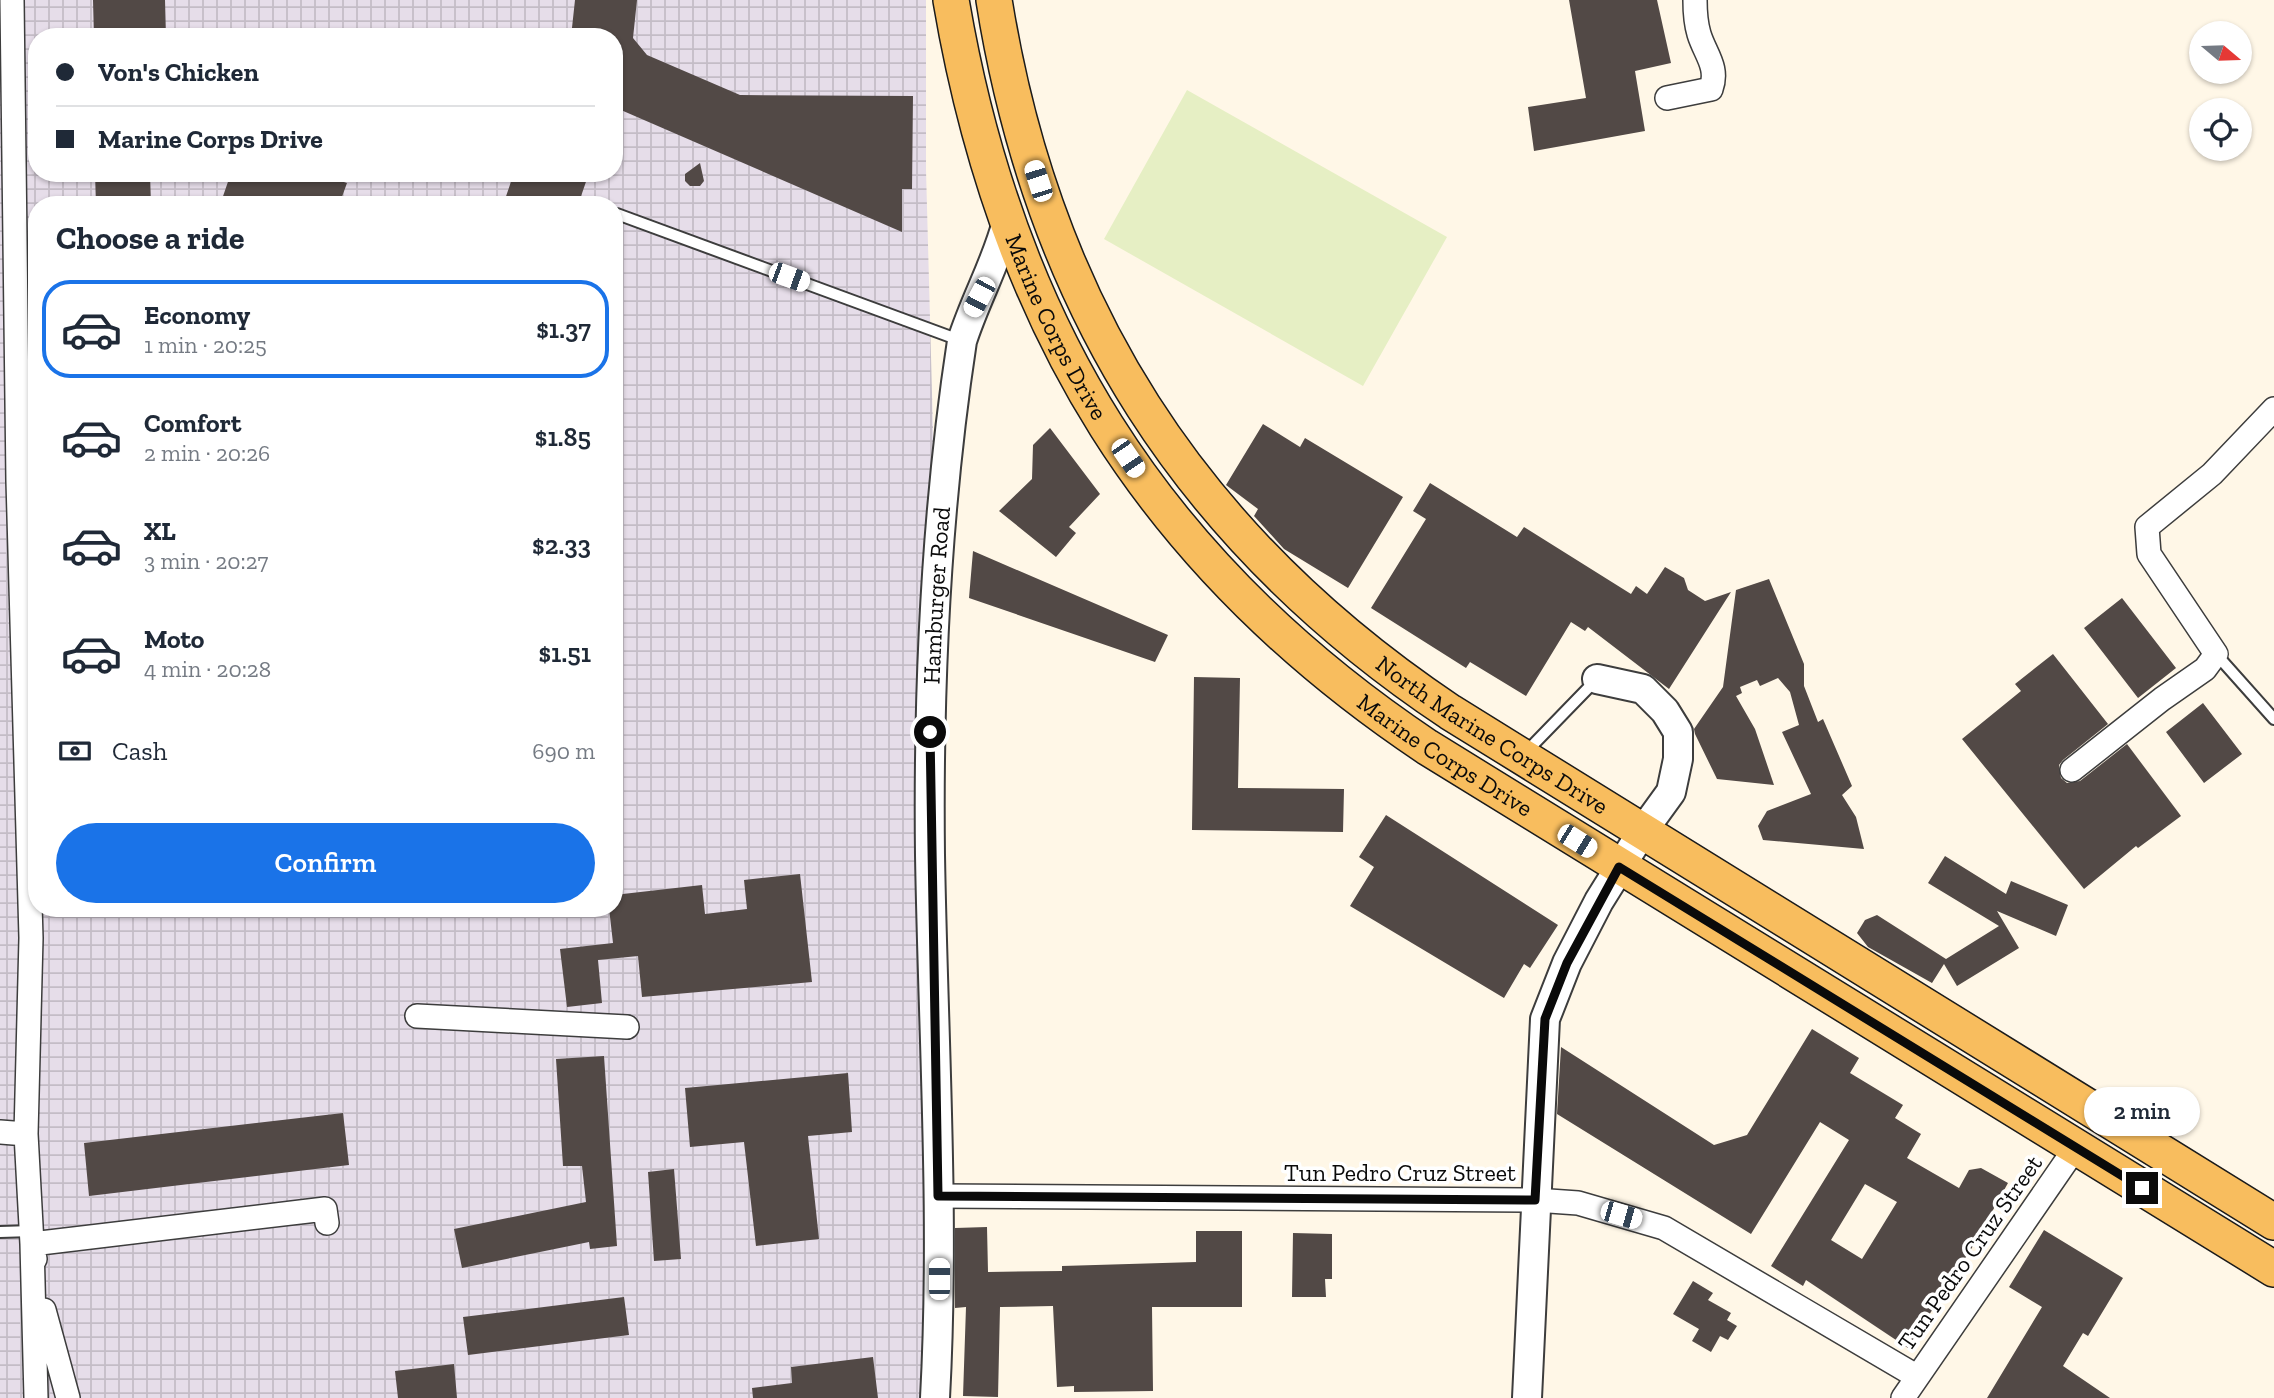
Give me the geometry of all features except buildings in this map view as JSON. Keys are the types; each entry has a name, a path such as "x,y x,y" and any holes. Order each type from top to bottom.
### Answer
{"main road":[{"name":"Marine Corps Drive","path":"951,0 973,110 1007,222 1050,326 1083,389 1170,517 1228,584 1290,644 1376,713 1619,867 2274,1269"},
{"name":"North Marine Corps Drive","path":"994,0 1001,45 1023,133 1065,255 1114,359 1173,450 1239,534 1317,613 1400,679 2274,1222"}],"street":[{"path":"12,0 6,50 9,481 28,894"},
{"path":"1667,98 1711,89 1714,80 1712,64 1699,34 1695,0"},
{"name":"Hamburger Road","path":"935,1398 939,1322 930,856 932,661 945,488 962,341 972,311 998,255 1007,222"},
{"path":"2072,770 2162,699 2205,669 2216,654 2149,554 2147,527 2212,474 2274,409"},
{"path":"1527,1398 1545,1019 1567,963 1619,867 1671,792 1678,759 1678,732 1665,711 1643,689 1597,680"},
{"path":"29,917 26,1134 36,1398"},
{"path":"417,1016 627,1027"},
{"path":"0,1132 26,1134"},
{"name":"Tun Pedro Cruz Street","path":"938,1196 1535,1200 1578,1203 1664,1228 1916,1376 2076,1147"},
{"path":"32,1238 325,1209 327,1223"},
{"path":"32,1238 49,1335 68,1398"},
{"path":"1903,1398 1916,1376"}],"lane":[{"path":"623,216 962,341"},
{"path":"2216,654 2274,719"},
{"path":"1521,756 1597,680"},
{"path":"0,1232 32,1238"}],"shaded area":[{"path":"0,0 926,0 926,170 937,578 934,1398 0,1398"}],"green space":[{"path":"1187,90 1447,237 1363,386 1104,239"}],"route":[{"path":"930,732 930,856 938,1196 1535,1200 1541,1049 1545,1019 1567,963 1619,867 2142,1188"}]}
